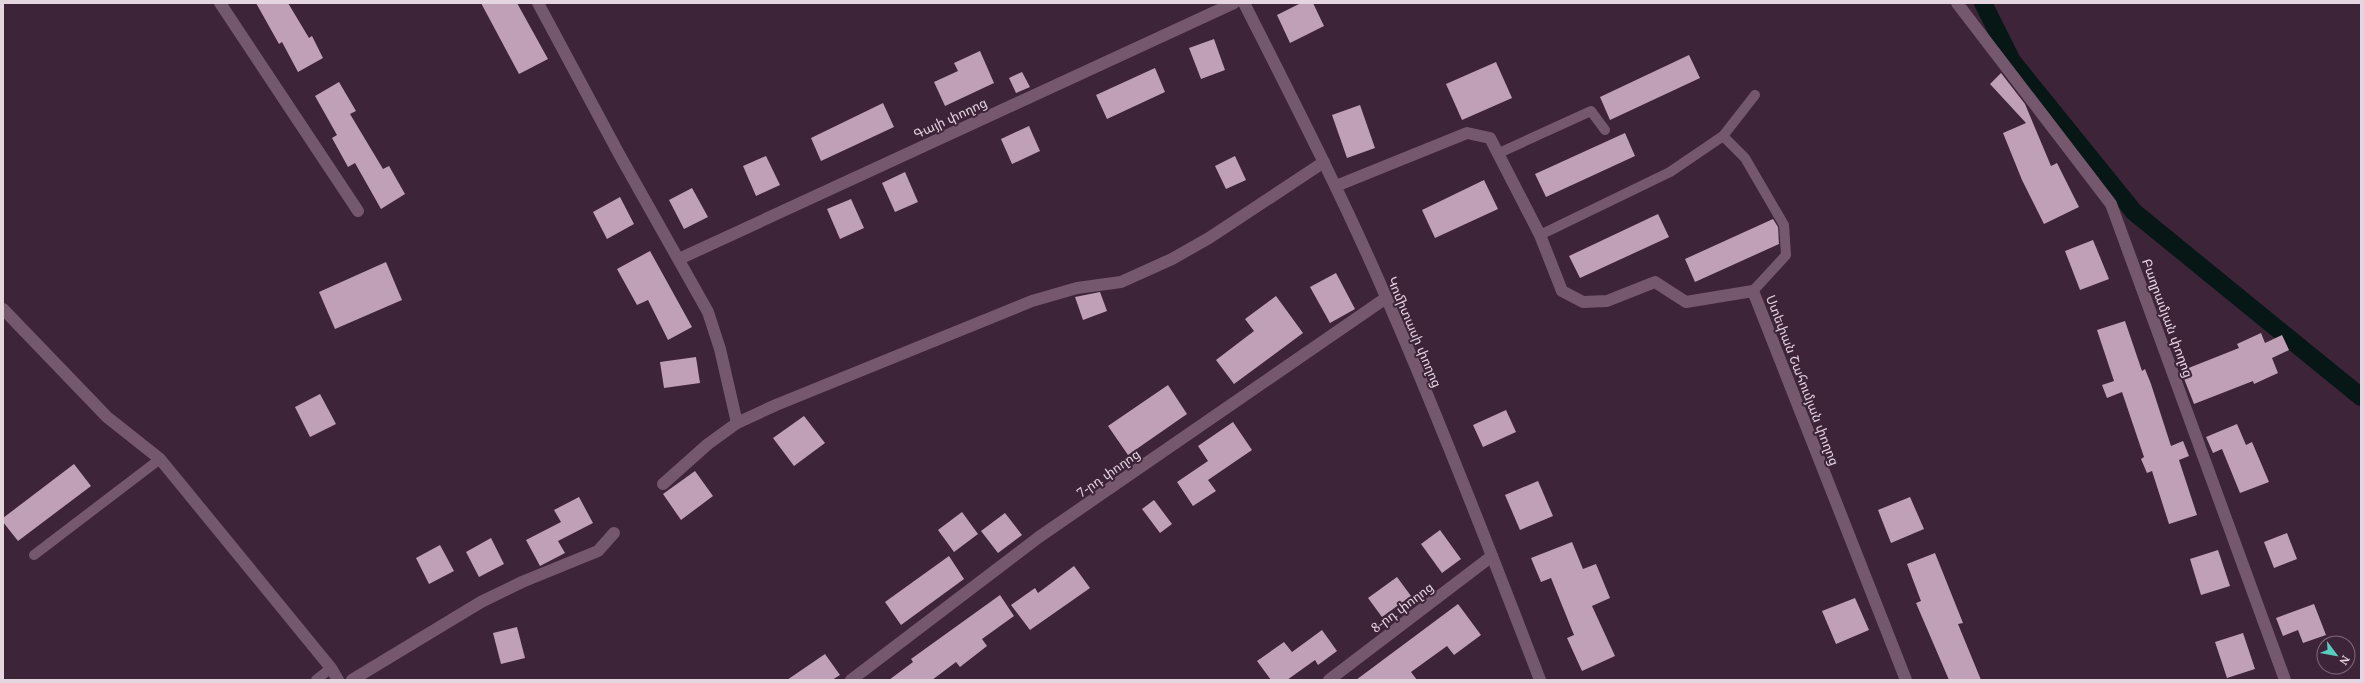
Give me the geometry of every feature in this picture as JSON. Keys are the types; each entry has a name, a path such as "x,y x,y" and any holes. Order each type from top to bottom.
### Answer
{"street":[{"path":"220,3 358,211"},
{"path":"538,3 708,312 720,349 737,423"},
{"name":"Գայի փողոց","path":"679,259 1234,3"},
{"name":"Կոմիտասի փողոց","path":"1244,3 1336,186 1386,298 1492,556 1540,680"},
{"name":"Բաղրամյան փողոց","path":"1957,3 2111,204 2285,680"},
{"path":"1336,186 1468,133 1490,138 1540,234"},
{"path":"662,484 708,444 737,423 776,405 1032,301 1077,288 1121,282 1172,259 1209,238 1324,162"},
{"name":"Ստեփան Շահումյան փողոց","path":"1540,234 1562,291 1583,302 1607,301 1655,282 1686,302 1753,291 1906,680"},
{"name":"7-րդ փողոց","path":"851,680 1040,537 1386,298"},
{"path":"3,309 107,417 160,459 331,668 338,680"},
{"path":"352,680 481,602 522,582 598,551 614,533"},
{"name":"8-րդ փողոց","path":"1329,680 1492,556"}],"lane":[{"path":"1540,234 1670,172 1723,136 1755,94"},
{"path":"1499,153 1591,111 1605,130"},
{"path":"1723,136 1745,158 1784,225 1786,255 1753,291"},
{"path":"34,555 160,459"},
{"path":"316,680 331,668"}],"building":[{"path":"256,3 288,3 309,38 312,36 323,58 298,72 282,42 279,44"},
{"path":"481,3 517,3 548,59 519,74"},
{"path":"1301,3 1313,3 1324,26 1290,43 1277,15"},
{"path":"1214,39 1225,70 1201,79 1189,48"},
{"path":"980,51 994,83 945,106 934,82 958,71 954,63"},
{"path":"1689,55 1700,78 1610,120 1600,97"},
{"path":"1496,62 1512,98 1462,120 1446,84"},
{"path":"1155,68 1165,92 1107,119 1096,95"},
{"path":"1022,72 1030,87 1016,93 1009,78"},
{"path":"2001,73 2025,104 2051,166 2057,163 2079,207 2044,224 2022,180 2003,133 2026,123 1990,84"},
{"path":"339,82 356,111 350,114 383,169 389,166 405,194 381,209 355,163 348,167 332,138 337,135 315,96"},
{"path":"883,103 894,127 821,161 811,138"},
{"path":"1360,105 1375,148 1347,158 1332,115"},
{"path":"1029,126 1040,151 1012,164 1001,139"},
{"path":"1625,133 1635,156 1546,197 1535,174"},
{"path":"766,156 780,185 756,196 743,166"},
{"path":"1235,156 1246,180 1226,189 1215,166"},
{"path":"905,172 918,202 895,212 882,183"},
{"path":"1484,180 1498,209 1435,238 1422,210"},
{"path":"692,188 708,217 684,229 669,200"},
{"path":"620,197 634,224 607,239 593,212"},
{"path":"851,199 864,228 840,239 827,209"},
{"path":"1658,214 1669,237 1580,278 1569,256"},
{"path":"1773,219 1778,227 1779,244 1695,282 1685,259"},
{"path":"2093,240 2109,279 2080,290 2065,251"},
{"path":"650,251 692,327 668,340 648,300 637,305 617,269"},
{"path":"386,262 402,300 335,329 319,292"},
{"path":"1336,273 1355,309 1330,323 1310,287"},
{"path":"1100,292 1107,311 1083,320 1075,297"},
{"path":"1276,296 1303,333 1234,384 1216,360 1254,331 1245,319"},
{"path":"2125,321 2142,371 2145,369 2151,384 2171,446 2183,441 2189,456 2179,460 2197,515 2169,524 2152,471 2147,473 2141,459 2144,457 2122,392 2107,398 2102,385 2114,381 2097,330"},
{"path":"2261,333 2265,343 2282,335 2289,350 2272,358 2278,373 2254,384 2253,381 2194,404 2181,371 2239,348 2237,344"},
{"path":"696,357 700,383 664,388 660,362"},
{"path":"1168,385 1187,414 1128,455 1108,426"},
{"path":"320,394 336,424 310,437 295,407"},
{"path":"1506,410 1516,432 1483,447 1473,425"},
{"path":"804,416 825,443 794,466 773,438"},
{"path":"1233,422 1252,450 1208,480 1216,491 1193,506 1177,482 1208,461 1198,446"},
{"path":"2237,424 2246,445 2252,442 2269,482 2240,493 2222,449 2213,453 2206,437"},
{"path":"74,464 91,486 18,541 3,522 3,518"},
{"path":"695,471 713,496 681,520 663,494"},
{"path":"1538,481 1553,516 1520,530 1505,495"},
{"path":"579,497 593,523 558,541 565,553 540,566 526,540 561,522 554,510"},
{"path":"1910,497 1924,529 1891,543 1878,510"},
{"path":"1154,500 1172,524 1160,533 1142,509"},
{"path":"962,512 978,534 954,552 938,530"},
{"path":"1005,513 1022,535 998,553 981,531"},
{"path":"1440,530 1461,559 1442,573 1421,544"},
{"path":"2287,533 2297,559 2274,568 2264,542"},
{"path":"491,538 504,564 479,577 466,552"},
{"path":"1572,542 1583,569 1596,564 1610,598 1592,606 1615,656 1582,671 1567,638 1574,635 1551,578 1541,582 1531,558"},
{"path":"440,545 454,571 429,584 416,558"},
{"path":"2218,550 2230,586 2201,595 2190,559"},
{"path":"1935,553 1963,623 1958,624 1981,680 1949,680 1916,603 1921,601 1907,564"},
{"path":"949,556 964,579 901,625 885,602"},
{"path":"1074,566 1090,588 1030,630 1011,605 1035,588 1038,593"},
{"path":"1397,577 1411,596 1382,617 1368,598"},
{"path":"1000,595 1014,616 982,639 987,646 960,667 956,662 932,680 889,680 913,662 911,659"},
{"path":"1855,598 1869,630 1836,644 1822,611"},
{"path":"1458,604 1481,635 1454,655 1447,646 1411,672 1417,680 1356,680"},
{"path":"2314,604 2326,635 2316,635 2316,638 2303,643 2298,630 2283,636 2276,618"},
{"path":"517,627 525,658 501,664 493,633"},
{"path":"1322,630 1337,651 1318,665 1315,660 1287,680 1271,680 1257,661 1284,642 1292,652"},
{"path":"2243,633 2255,669 2227,678 2215,642"},
{"path":"825,654 840,675 832,680 787,680"}],"waterway":[{"path":"1983,3 2012,61 2134,212 2361,397"}]}
